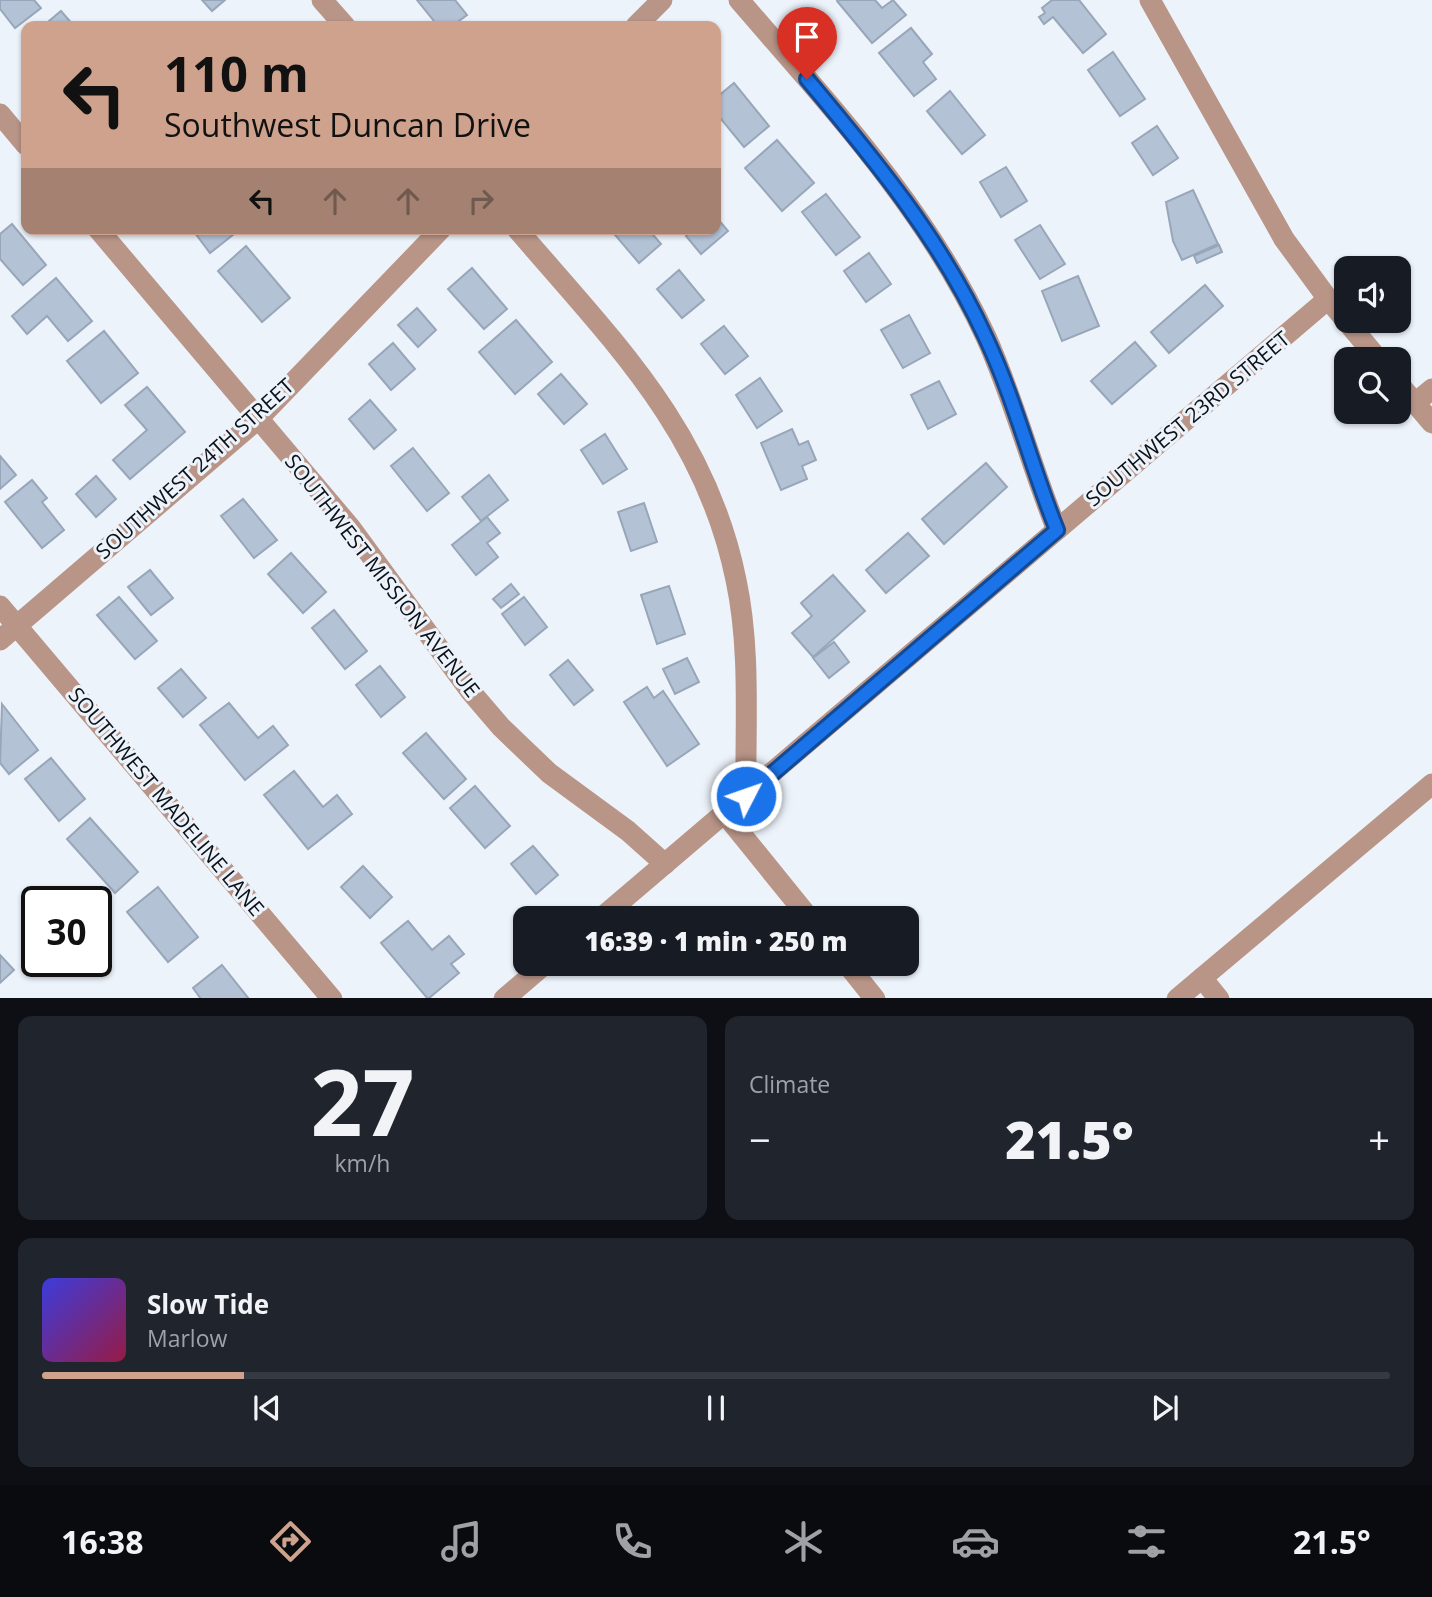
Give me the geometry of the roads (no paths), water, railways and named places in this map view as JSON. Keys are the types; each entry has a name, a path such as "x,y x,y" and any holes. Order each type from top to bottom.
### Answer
{"street":[{"path":"323,0 341,21"},
{"path":"641,21 662,0"},
{"path":"739,0 874,159 923,225 955,277 985,336 1015,408 1057,530"},
{"path":"1150,0 1284,239 1328,299 1368,347"},
{"path":"0,114 21,139"},
{"name":"SOUTHWEST MISSION AVENUE","path":"103,235 350,527 471,692 501,727 549,773 628,831 665,864"},
{"name":"SOUTHWEST 24TH STREET","path":"0,640 258,419 435,235"},
{"path":"522,235 631,363 665,408 694,457 706,484 729,549 737,582 745,642 746,796"},
{"name":"SOUTHWEST 23RD STREET","path":"615,906 1328,299"},
{"path":"1415,403 1432,389"},
{"path":"1411,398 1432,424"},
{"name":"SOUTHWEST MADELINE LANE","path":"0,606 331,998"},
{"path":"1178,998 1432,784"},
{"path":"725,814 799,906"},
{"path":"505,998 531,976"},
{"path":"857,976 874,998"},
{"path":"1202,978 1218,998"}]}
